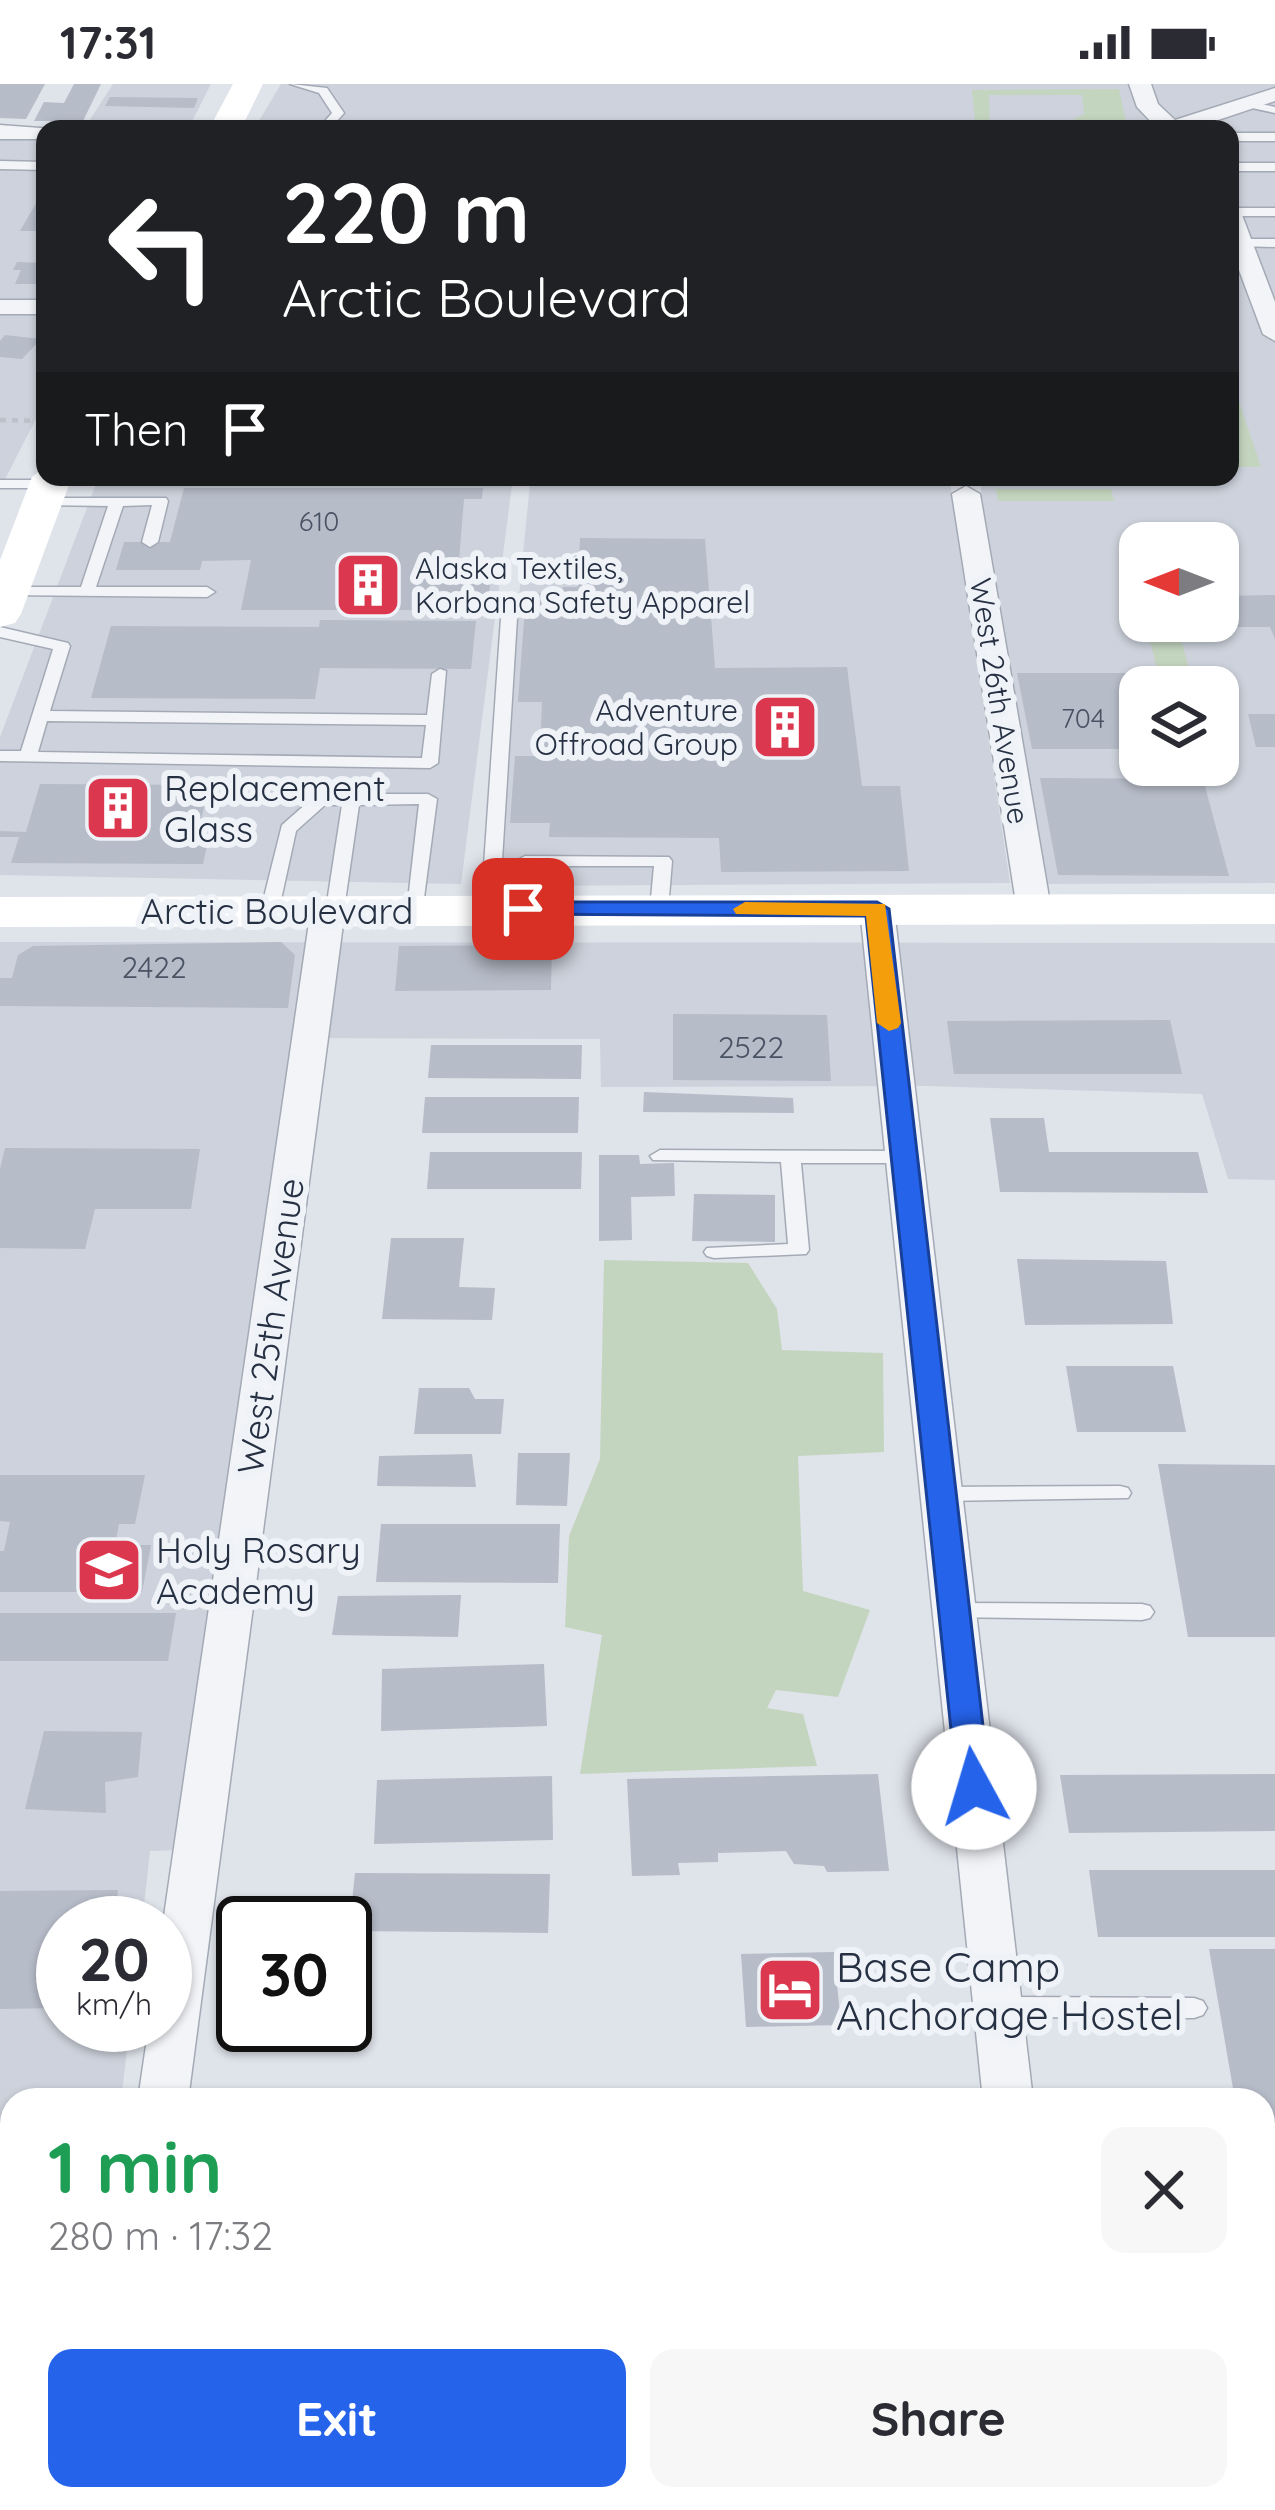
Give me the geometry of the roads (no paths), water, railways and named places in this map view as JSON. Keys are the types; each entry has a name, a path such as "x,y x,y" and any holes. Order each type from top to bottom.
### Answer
{"main road":[{"path":"230,120 248,84"},
{"path":"3,613 48,488"},
{"name":"Arctic Boulevard","path":"0,912 1275,909"}],"street":[{"path":"1140,84 1148,107 1162,120"},
{"path":"1196,120 1275,94"},
{"path":"0,132 36,133"},
{"path":"1239,240 1275,334"},
{"path":"0,307 36,308"},
{"name":"West 26th Avenue","path":"966,494 1034,909"},
{"name":"West 25th Avenue","path":"166,2088 332,909"},
{"path":"877,909 1006,2088"}],"lane":[{"path":"296,84 323,90 338,112 331,120"},
{"path":"1242,103 1275,110"},
{"path":"1239,137 1275,137"},
{"path":"0,165 36,166"},
{"path":"1239,167 1275,167"},
{"path":"1239,213 1275,212"},
{"path":"1240,243 1275,243"},
{"path":"0,484 117,501 161,501 150,542"},
{"path":"87,592 117,501"},
{"path":"135,592 141,570"},
{"path":"3,613 87,592 207,592"},
{"path":"3,613 62,646 27,759"},
{"path":"506,909 509,618"},
{"path":"0,756 430,763 440,674"},
{"path":"43,716 435,720"},
{"path":"270,909 287,829 321,800 428,799 416,909"},
{"path":"332,909 351,800"},
{"path":"660,1156 904,1157"},
{"path":"714,1252 799,1250 790,1157"},
{"path":"941,1494 1120,1493"},
{"path":"954,1612 1142,1612"},
{"path":"998,2007 1194,2008"}],"place":[{"name":"Alaska Textiles, Korbana Safety Apparel","path":"368,585"},
{"name":"Adventure Offroad Group","path":"785,727"},
{"name":"Replacement Glass","path":"118,808"},
{"name":"Holy Rosary Academy","path":"109,1570"},
{"name":"Base Camp Anchorage Hostel","path":"790,1990"}]}
